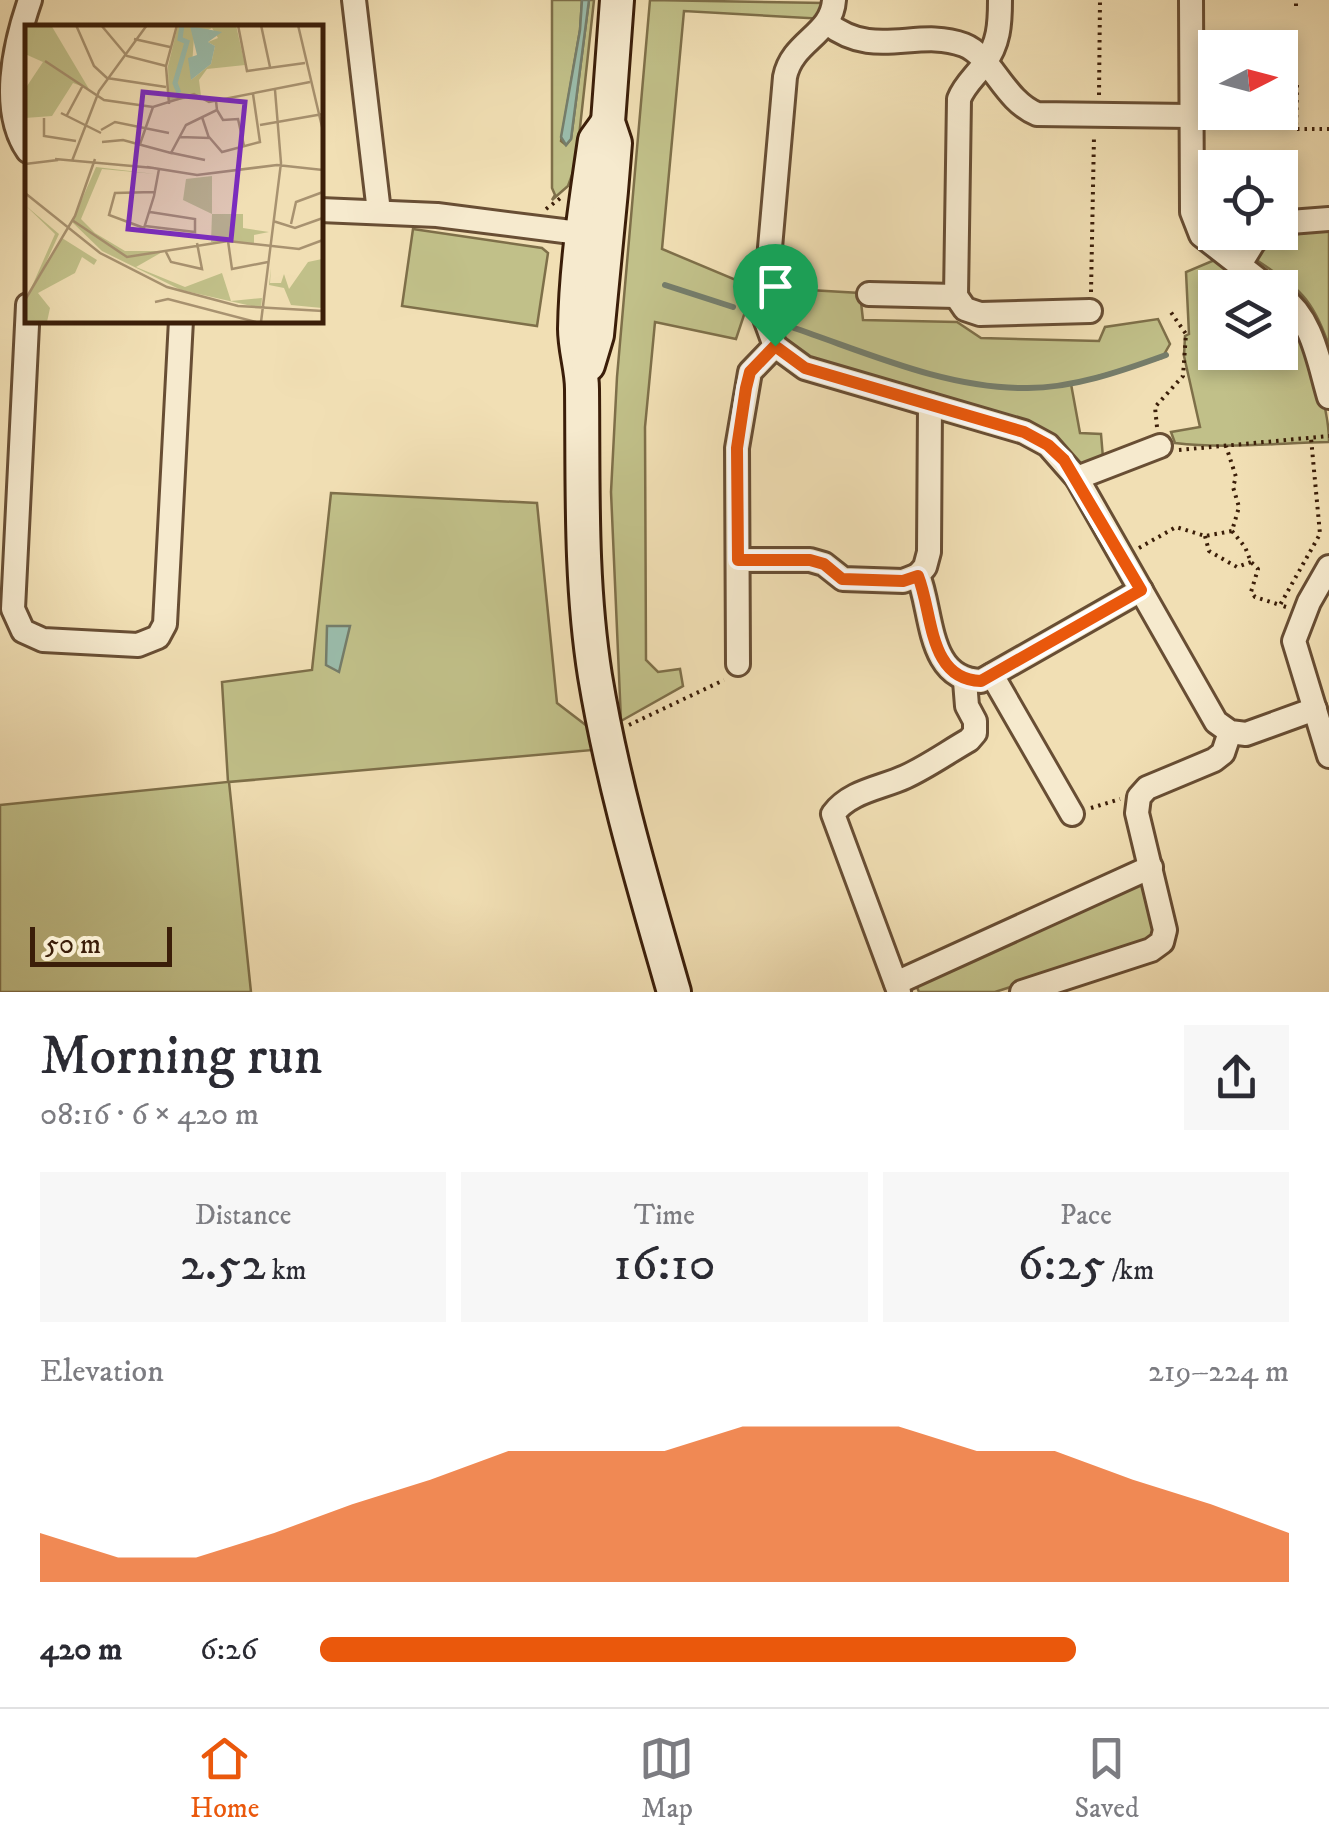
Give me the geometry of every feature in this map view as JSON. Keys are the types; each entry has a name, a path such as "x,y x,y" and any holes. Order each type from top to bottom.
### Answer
{"main road":[{"path":"618,0 608,122 615,143 595,235 597,335 582,383 586,602 595,676 625,827 674,992"}],"street":[{"path":"21,144 7,115 9,82 30,0"},
{"path":"354,0 379,212"},
{"path":"834,0 834,11 827,23 795,52 786,77 764,316 775,346 805,368 1024,432 1048,445 1077,478 1216,722 1230,732 1246,734 1315,709"},
{"path":"1000,0 1000,32 984,64 964,86 960,99 956,296 965,310 980,314 1090,312"},
{"path":"1191,0 1192,212 1201,235 1244,270"},
{"path":"827,23 856,42 958,44 970,48 1018,106 1036,114 1190,116"},
{"path":"322,210 437,215 595,235"},
{"path":"1298,221 1329,219"},
{"path":"1239,266 1248,250"},
{"path":"869,294 956,296"},
{"path":"1298,312 1304,318 1329,397"},
{"path":"27,322 9,630 42,640 138,645 152,641 162,631 166,617 182,322"},
{"path":"738,664 737,448 750,372 775,346"},
{"path":"738,560 810,560 824,564 842,579 903,581 918,576 930,552 930,406"},
{"path":"1077,478 1160,446"},
{"path":"1329,566 1294,641 1329,756"},
{"path":"918,576 934,640 954,676 965,681 992,676 1141,590"},
{"path":"992,676 1072,814"},
{"path":"965,681 975,733 903,778 874,786 834,814 898,987 1150,867"},
{"path":"1022,992 1151,950 1162,942 1165,930 1137,812 1139,797 1147,788 1214,760 1223,753 1230,732"}],"path":[{"path":"1090,312 1100,0"},
{"path":"1298,129 1329,129"},
{"path":"1170,311 1186,334 1183,376 1155,406 1160,446 1173,450 1329,436"},
{"path":"1280,606 1320,534 1311,438"},
{"path":"1226,446 1236,477 1233,487 1239,507 1232,531"},
{"path":"1122,557 1176,527 1205,536 1232,531"},
{"path":"1232,531 1246,546 1258,574 1250,592 1305,613"},
{"path":"1205,536 1209,551 1238,567 1251,562"},
{"path":"607,735 728,678 729,668 738,664"},
{"path":"1072,814 1122,798 1139,797"}],"shaded area":[{"path":"552,0 582,0 561,141 566,145 571,139 589,0 594,0 576,164 568,186 552,200 555,195"},
{"path":"582,0 589,0 571,139 566,145 561,137"},
{"path":"650,0 825,3 825,19 684,11 662,249 748,285 746,309 736,339 655,322 645,427 646,660 658,672 680,669 683,686 621,721 611,492 617,377"},
{"path":"413,229 542,248 548,253 537,326 402,306"},
{"path":"1329,230 1329,346 1316,315 1298,292 1298,270 1271,270 1255,259 1263,250 1298,250 1298,234"},
{"path":"1217,259 1230,270 1198,270 1198,370 1298,370 1298,335 1315,372 1329,442 1233,446 1175,443 1171,432 1200,427 1184,356 1185,336 1189,334 1186,272"},
{"path":"775,288 860,293 863,320 957,322 981,338 1099,341 1105,327 1158,319 1170,344 1162,358 1071,384 1080,433 1101,434 1103,458 1082,466 1056,437 1033,426 827,370 785,348 774,312"},
{"path":"331,493 537,503 557,703 587,726 593,750 229,782 251,992 0,992 0,805 228,782 222,682 312,670"},
{"path":"327,626 350,626 339,672 326,665"},
{"path":"1144,881 1157,928 1152,942 995,992 919,992 915,983"}],"waterway":[{"path":"665,285 733,307"},
{"path":"794,328 936,376 994,386 1042,388 1078,382 1166,355"}],"route":[{"path":"775,346 805,368 981,418 1024,432 1048,445 1077,478 1141,590 981,681 965,681 954,676 934,640 918,576 903,581 842,579 824,564 810,560 738,560 737,448 746,388 750,372 775,346"}]}
